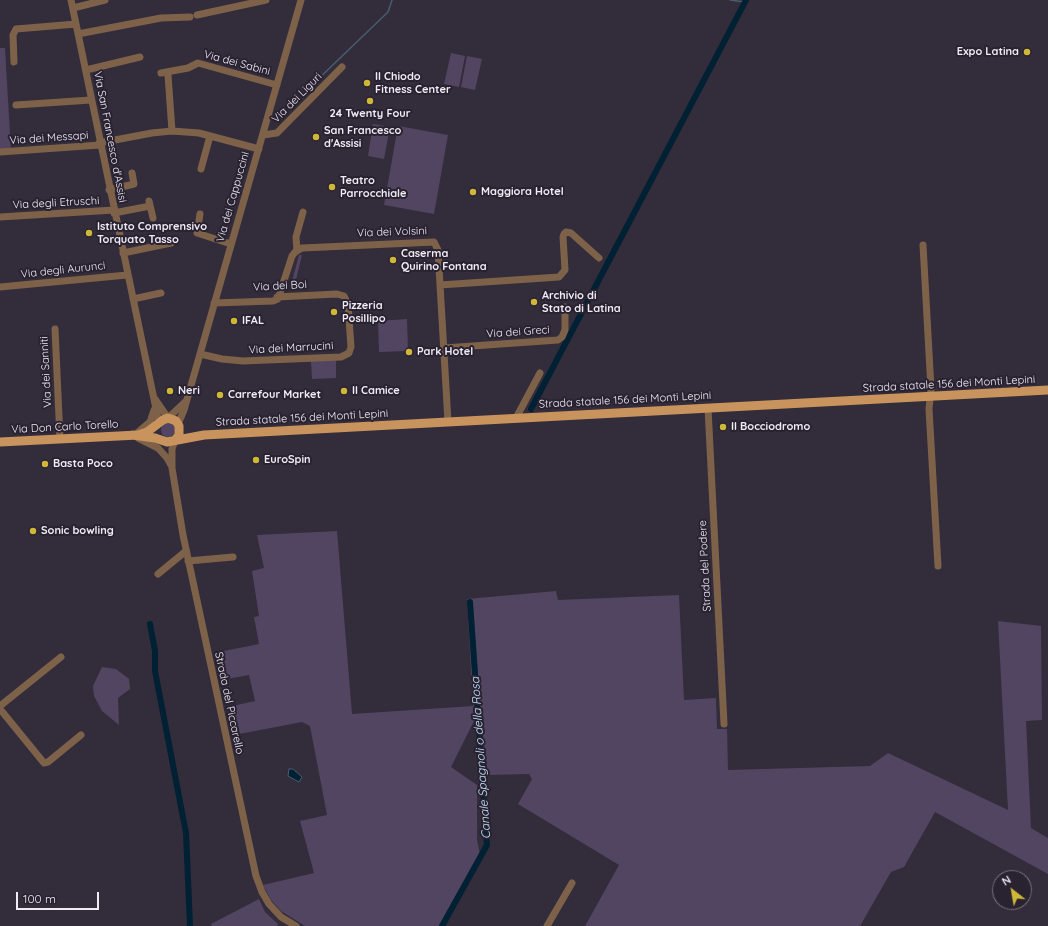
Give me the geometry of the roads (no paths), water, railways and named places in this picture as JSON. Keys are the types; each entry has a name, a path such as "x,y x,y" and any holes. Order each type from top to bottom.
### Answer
{"main road":[{"name":"Strada statale 156 dei Monti Lepini","path":"162,440 167,442 192,436 204,435 708,408 930,398 1048,390"},
{"name":"Strada statale 156 dei Monti Lepini","path":"168,418 179,425 204,435"},
{"path":"162,440 156,432 158,424 168,418"},
{"name":"Via Don Carlo Torello","path":"0,442 132,435 144,433 158,424"},
{"path":"175,440 179,435 179,425"},
{"name":"Via Don Carlo Torello","path":"132,435 162,440"}],"street":[{"name":"Via San Francesco d'Assisi","path":"71,0 158,424"},
{"path":"73,8 105,0"},
{"path":"78,34 161,18 193,16 266,0"},
{"name":"Via dei Cappuccini","path":"179,425 301,0"},
{"path":"14,62 12,35 16,29 76,24"},
{"path":"86,70 140,57"},
{"name":"Via dei Sabini","path":"161,73 198,63 277,85"},
{"name":"Via dei Liguri","path":"263,135 277,133 342,67"},
{"path":"168,75 172,131"},
{"path":"16,105 91,100"},
{"name":"Via dei Messapi","path":"0,152 100,144 152,133 172,131 210,136 259,149"},
{"path":"201,169 210,136"},
{"path":"109,190 134,184 132,173"},
{"name":"Via degli Etruschi","path":"0,217 114,212 150,203 153,218"},
{"path":"278,298 292,256 297,251 296,237 303,212"},
{"path":"200,214 196,233 231,244"},
{"path":"440,285 559,277 565,270 563,237 566,232 571,233 598,258"},
{"name":"Via dei Volsini","path":"297,251 312,247 434,242 438,250 448,422"},
{"path":"123,253 170,243"},
{"path":"923,245 931,388 930,398 938,566"},
{"name":"Via degli Aurunci","path":"0,287 128,274"},
{"path":"133,299 161,293"},
{"name":"Via dei Boi","path":"214,303 337,294 344,296"},
{"name":"Via dei Boi","path":"217,295 228,299 278,298"},
{"name":"Via dei Marrucini","path":"200,354 239,362 345,356 351,347 348,304 344,296"},
{"name":"Via dei Greci","path":"444,348 558,340 565,330 565,307"},
{"name":"Via dei Sanniti","path":"55,329 60,439"},
{"path":"516,418 540,373"},
{"name":"Via San Francesco d'Assisi","path":"152,395 168,418"},
{"name":"Via dei Cappuccini","path":"168,418 179,409 186,400"},
{"path":"132,435 141,430 150,422 155,406"},
{"name":"Strada del Podere","path":"708,408 724,724"},
{"path":"132,435 155,446 170,458 179,445 192,436"},
{"name":"Strada del Piccarello","path":"162,440 170,458 186,552 257,880 263,895 271,906 284,919 296,926"},
{"name":"Strada del Piccarello","path":"170,458 175,440"},
{"path":"158,574 186,552"},
{"path":"188,561 233,557"},
{"path":"0,706 61,657"},
{"path":"0,709 44,763 48,762 81,735"},
{"path":"547,926 572,882"}],"water":[{"path":"289,769 293,769 302,777 299,782 288,776"}],"waterway":[{"path":"313,84 388,12 392,0"},
{"path":"730,0 745,2"},
{"path":"531,409 746,0"},
{"name":"Canale Spagnoli o della Rosa","path":"442,926 487,845 470,602"},
{"path":"150,624 155,651 155,671 186,833 190,926"}],"place":[{"name":"Expo Latina","path":"1027,52"},
{"name":"Il Chiodo Fitness Center","path":"367,83"},
{"name":"24 Twenty Four","path":"370,101"},
{"name":"San Francesco d'Assisi","path":"316,137"},
{"name":"Teatro Parrocchiale","path":"332,187"},
{"name":"Maggiora Hotel","path":"473,192"},
{"name":"Istituto Comprensivo Torquato Tasso","path":"89,233"},
{"name":"Caserma Quirino Fontana","path":"393,260"},
{"name":"Archivio di Stato di Latina","path":"534,302"},
{"name":"Pizzeria Posillipo","path":"334,312"},
{"name":"IFAL","path":"234,321"},
{"name":"Park Hotel","path":"409,352"},
{"name":"Neri","path":"170,391"},
{"name":"Il Camice","path":"344,391"},
{"name":"Carrefour Market","path":"220,395"},
{"name":"Il Bocciodromo","path":"723,427"},
{"name":"EuroSpin","path":"256,460"},
{"name":"Basta Poco","path":"45,464"},
{"name":"Sonic bowling","path":"33,531"}]}
